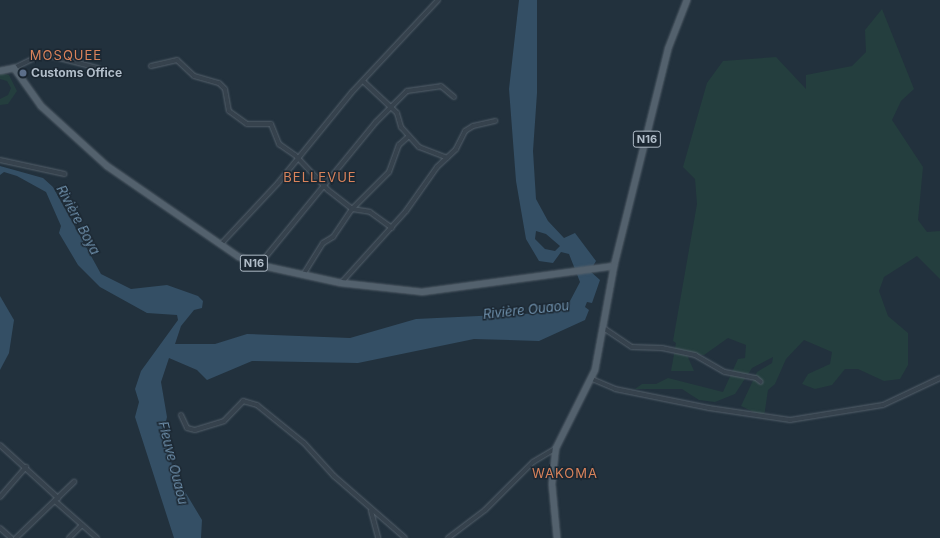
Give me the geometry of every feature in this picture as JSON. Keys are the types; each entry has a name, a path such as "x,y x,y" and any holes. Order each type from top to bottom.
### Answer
{"main road":[{"name":"N16","path":"556,448 592,379 614,266 668,49 687,0"},
{"name":"N16","path":"14,68 41,106 107,166 221,244 259,265 341,283 422,292 614,266"},
{"path":"0,70 14,68"},
{"path":"556,448 552,484 557,538"}],"street":[{"path":"221,244 438,0"},
{"path":"14,68 43,54 98,68"},
{"path":"151,66 177,60 194,76 220,83 225,89 229,111 247,124 271,124 274,138 324,186 352,209 370,212 392,228"},
{"path":"364,82 397,113 409,136 419,147 447,158"},
{"path":"259,265 389,107 407,91 432,86 450,90 454,97"},
{"path":"341,283 392,228 473,126 495,121"},
{"path":"303,275 322,243 333,237 352,209 389,172 399,145 409,136"},
{"path":"0,160 64,174"},
{"path":"602,326 632,347 662,348 695,355 725,372 756,378 761,382"},
{"path":"592,379 615,389 709,408 790,420 883,405 940,378"},
{"path":"181,414 187,428 195,430 224,421 239,404 249,401 304,443 371,510 404,538"},
{"path":"0,445 26,467 82,525 97,538"},
{"path":"448,538 485,510 533,462 556,448"},
{"path":"0,497 26,467"},
{"path":"16,538 74,482"},
{"path":"371,510 378,538"},
{"path":"69,538 82,525"},
{"path":"0,528 11,538"}],"green space":[{"path":"882,9 914,89 901,101 892,120 923,167 918,220 927,232 940,231 940,279 917,256 884,277 879,291 888,316 908,333 908,365 900,379 884,381 858,369 845,369 832,385 815,389 802,384 808,374 830,364 832,352 804,340 786,359 775,384 768,390 764,417 741,406 757,372 772,363 773,357 752,368 735,394 715,402 699,400 682,389 635,389 642,384 656,384 668,378 723,392 738,359 745,358 746,345 728,338 704,355 687,355 694,371 671,371 676,343 673,341 697,204 695,179 683,167 707,83 723,61 776,57 806,89 806,75 852,66 866,52 865,30"},
{"path":"0,73 9,75 17,91 8,104 0,105 0,99 8,95 11,88 7,81 0,79"}],"water":[{"path":"519,0 537,0 537,93 533,151 536,199 548,221 564,238 575,233 596,261 590,271 600,280 592,303 587,302 585,307 589,310 585,320 539,341 474,339 358,363 252,361 207,380 197,370 169,358 161,382 167,417 163,434 175,475 173,479 178,480 202,520 201,538 174,538 135,417 139,402 135,389 141,371 178,320 177,315 147,313 100,287 78,265 59,233 61,226 46,192 17,176 4,172 0,175 0,166 43,178 53,187 101,274 131,289 167,285 198,296 203,301 202,308 194,310 181,326 175,344 215,344 247,334 350,338 416,319 543,313 570,301 580,282 569,254 561,252 553,263 539,261 526,239 516,181 509,89","holes":["536,231 546,234 560,246 555,251 545,249 535,239"]},
{"path":"0,296 14,320 9,353 0,370"}],"place":[{"name":"Customs Office","path":"23,73"}],"district":[{"name":"MOSQUEE","path":"66,55"},
{"name":"BELLEVUE","path":"320,177"},
{"name":"WAKOMA","path":"565,473"}],"water label":[{"name":"Rivière Boya","path":"78,220"},
{"name":"Rivière Ouaou","path":"526,310"},
{"name":"Fleuve Ouaou","path":"173,463"}]}
